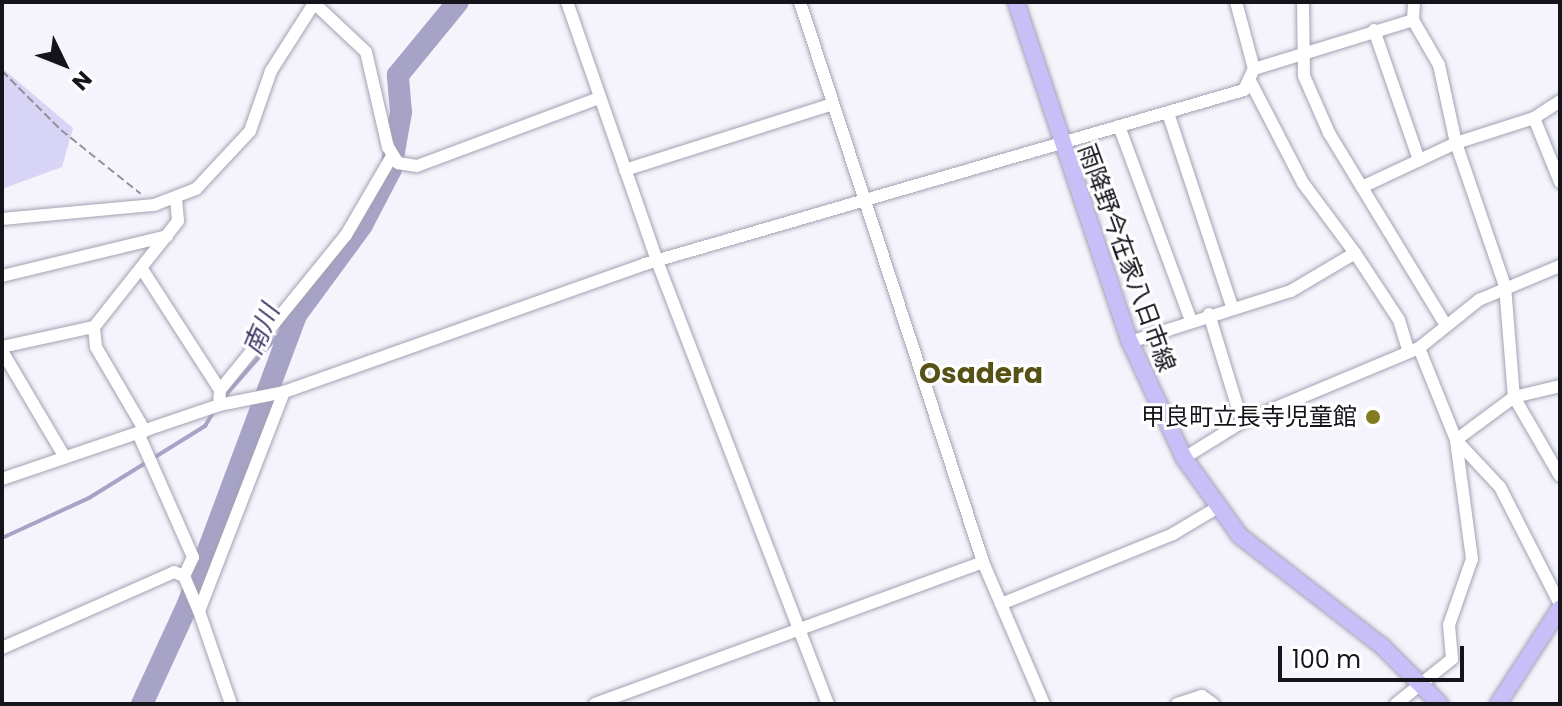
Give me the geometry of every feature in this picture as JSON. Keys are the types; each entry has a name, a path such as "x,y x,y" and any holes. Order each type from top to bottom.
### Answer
{"main road":[{"name":"雨降野今在家八日市線","path":"1016,2 1060,143 1130,342 1184,458 1215,509 1268,561 1423,684 1440,704"},
{"path":"1498,704 1555,627 1560,606"}],"street":[{"path":"567,2 657,261 796,631 828,704"},
{"path":"800,2 983,562 1044,704"},
{"path":"1236,2 1251,74 1303,183 1355,253 1399,320 1456,440 1472,559 1449,625 1452,659 1396,704"},
{"path":"1303,2 1307,57 1304,76 1362,187 1444,322"},
{"path":"1414,2 1413,20 1439,65 1456,143 1505,286 1514,397 1560,476"},
{"path":"2,219 154,205 196,189 243,142 271,71 314,3 366,52 392,156 346,235 220,390 219,405"},
{"path":"2,479 219,405 284,392 657,261 863,197 1244,90 1251,74 1307,57 1374,30 1413,20"},
{"path":"1374,30 1419,160"},
{"path":"392,156 417,166 599,98"},
{"path":"1362,187 1456,143 1534,118 1560,101"},
{"path":"625,170 833,104"},
{"path":"1168,113 1232,307"},
{"path":"1534,118 1560,182"},
{"path":"1119,126 1191,321"},
{"path":"64,456 2,349 94,327 178,221 176,199"},
{"path":"2,276 167,236"},
{"path":"1130,342 1209,314 1291,291 1355,253"},
{"path":"1184,458 1242,422 1413,349 1444,322 1505,286 1560,266"},
{"path":"142,269 220,390"},
{"path":"1209,314 1242,422"},
{"path":"94,327 96,347 142,432 193,557 184,576"},
{"path":"1456,440 1514,397 1560,386"},
{"path":"199,611 284,392"},
{"path":"1456,440 1500,487 1560,606"},
{"path":"1001,604 1173,534 1215,509"},
{"path":"595,704 983,562"},
{"path":"2,648 174,572 184,576 231,704"},
{"path":"1177,704 1202,696 1213,704"}],"path":[{"path":"2,71 61,130 154,205"}],"shaded area":[{"path":"2,68 73,128 62,167 2,189"}],"waterway":[{"name":"南川","path":"142,704 188,604 296,315 362,225 391,169 401,112 398,75 458,2"},
{"path":"224,397 296,315"},
{"path":"2,538 89,498 205,426 214,411"}],"place":[{"name":"甲良町立長寺児童館","path":"1373,417"}],"district":[{"name":"Osadera","path":"981,374"}]}
